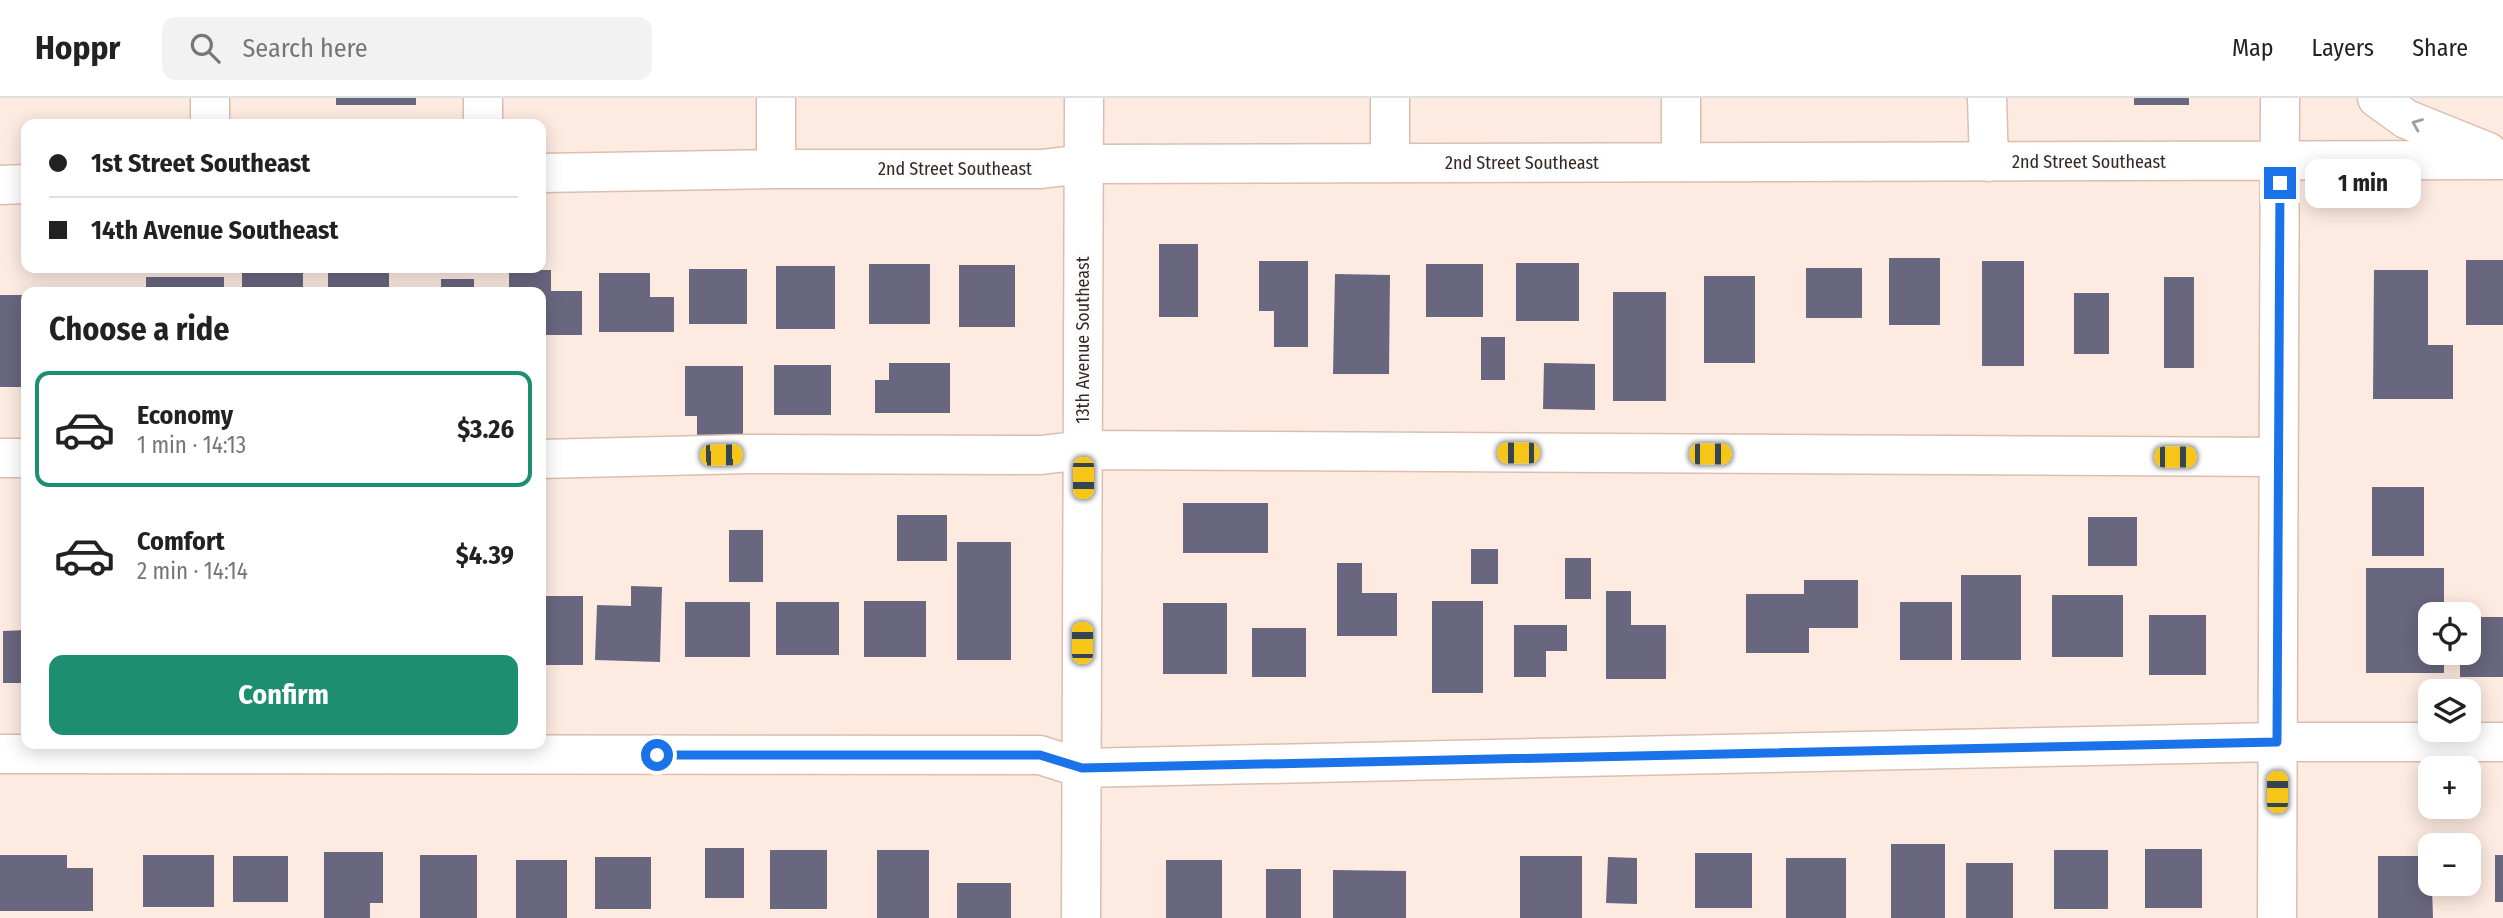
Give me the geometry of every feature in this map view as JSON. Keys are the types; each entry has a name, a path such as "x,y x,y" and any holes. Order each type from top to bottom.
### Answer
{"street":[{"path":"210,98 210,119"},
{"path":"483,98 483,119"},
{"path":"776,98 776,169"},
{"name":"13th Avenue Southeast","path":"1081,918 1084,98"},
{"path":"1390,98 1390,163"},
{"path":"1681,98 1681,162"},
{"path":"1987,98 1989,162"},
{"path":"2277,918 2280,98"},
{"path":"2377,98 2406,119 2503,159"},
{"name":"2nd Street Southeast","path":"546,173 1041,169 1084,164 2280,162 2503,159"},
{"path":"0,185 21,184"},
{"path":"546,458 747,454 1041,455 1083,450 2278,457"},
{"path":"0,458 21,458"},
{"path":"0,754 1040,755 1082,768 2277,742 2503,742"}],"building":[{"path":"336,98 416,98 416,105 336,105"},
{"path":"2134,98 2189,98 2189,105 2134,105"},
{"path":"1159,244 1198,244 1198,317 1159,317"},
{"path":"1889,258 1940,258 1940,325 1889,325"},
{"path":"2466,260 2503,260 2503,325 2466,325"},
{"path":"1259,261 1308,261 1308,347 1274,347 1274,311 1259,311"},
{"path":"1982,261 2024,261 2024,366 1982,366"},
{"path":"1516,263 1579,263 1579,321 1516,321"},
{"path":"869,264 930,264 930,324 869,324"},
{"path":"1426,264 1483,264 1483,317 1426,317"},
{"path":"959,265 1015,265 1015,327 959,327"},
{"path":"776,266 835,266 835,329 776,329"},
{"path":"1806,268 1862,268 1862,318 1806,318"},
{"path":"689,269 747,269 747,324 689,324"},
{"path":"546,270 551,270 551,291 582,291 582,335 546,335 546,287 509,287 509,273 546,273"},
{"path":"2374,270 2428,270 2428,345 2453,345 2453,399 2373,399"},
{"path":"242,273 303,273 303,287 242,287"},
{"path":"328,273 389,273 389,287 328,287"},
{"path":"599,273 650,273 650,297 674,297 674,332 599,332"},
{"path":"1335,274 1390,275 1389,374 1333,374"},
{"path":"1704,276 1755,276 1755,363 1704,363"},
{"path":"146,277 224,277 224,287 146,287"},
{"path":"2164,277 2194,277 2194,368 2164,368"},
{"path":"441,279 474,279 474,287 441,287"},
{"path":"1613,292 1666,292 1666,401 1613,401"},
{"path":"2074,293 2109,293 2109,354 2074,354"},
{"path":"0,295 21,295 21,387 0,387"},
{"path":"1481,337 1505,337 1505,380 1481,380"},
{"path":"889,363 950,363 950,413 875,413 875,380 889,380"},
{"path":"1544,363 1595,364 1595,410 1543,409"},
{"path":"774,365 831,365 831,415 774,415"},
{"path":"685,366 743,366 743,443 697,443 697,416 685,416"},
{"path":"2372,487 2424,487 2424,556 2372,556"},
{"path":"1183,503 1268,503 1268,553 1183,553"},
{"path":"897,515 947,515 947,561 897,561"},
{"path":"2088,517 2137,517 2137,566 2088,566"},
{"path":"729,530 763,530 763,582 729,582"},
{"path":"957,542 1011,542 1011,660 957,660"},
{"path":"1471,549 1498,549 1498,584 1471,584"},
{"path":"1565,558 1591,558 1591,599 1565,599"},
{"path":"1337,563 1362,563 1362,593 1397,593 1397,636 1337,636"},
{"path":"2366,568 2444,568 2444,602 2418,602 2418,665 2444,665 2444,673 2366,673"},
{"path":"1961,575 2021,575 2021,660 1961,660"},
{"path":"1804,580 1858,580 1858,628 1809,628 1809,653 1746,653 1746,594 1804,594"},
{"path":"631,586 662,587 660,662 595,660 597,605 631,606"},
{"path":"1606,591 1631,591 1631,625 1666,625 1666,679 1606,679"},
{"path":"2052,595 2123,595 2123,657 2052,657"},
{"path":"546,596 583,596 583,665 546,665"},
{"path":"864,601 926,601 926,657 864,657"},
{"path":"1432,601 1483,601 1483,693 1432,693"},
{"path":"685,602 750,602 750,657 685,657"},
{"path":"776,602 839,602 839,655 776,655"},
{"path":"1900,602 1952,602 1952,660 1900,660"},
{"path":"1163,603 1227,603 1227,674 1163,674"},
{"path":"2149,615 2206,615 2206,675 2149,675"},
{"path":"2481,617 2503,617 2503,677 2460,677 2460,665 2481,665"},
{"path":"1514,625 1567,625 1567,651 1546,651 1546,677 1514,677"},
{"path":"1252,628 1306,628 1306,677 1252,677"},
{"path":"21,630 21,683 3,683 3,631"},
{"path":"1891,844 1945,844 1945,918 1891,918"},
{"path":"705,848 744,848 744,898 705,898"},
{"path":"2145,849 2202,849 2202,908 2145,908"},
{"path":"770,850 827,850 827,909 770,909"},
{"path":"877,850 929,850 929,918 877,918"},
{"path":"2054,850 2108,850 2108,909 2054,909"},
{"path":"324,852 383,852 383,903 370,903 370,918 324,918"},
{"path":"1695,853 1752,853 1752,908 1695,908"},
{"path":"0,855 67,855 67,868 93,868 93,911 0,911"},
{"path":"143,855 214,855 214,907 143,907"},
{"path":"420,855 477,855 477,918 420,918"},
{"path":"2495,855 2503,855 2503,902 2495,902"},
{"path":"233,856 288,856 288,902 233,902"},
{"path":"1520,856 1582,856 1582,918 1520,918"},
{"path":"2378,856 2418,856 2418,896 2432,896 2433,918 2378,918"},
{"path":"595,857 651,857 651,909 595,909"},
{"path":"1608,857 1637,858 1637,904 1606,903"},
{"path":"1786,858 1846,858 1846,918 1786,918"},
{"path":"516,860 567,860 567,918 516,918"},
{"path":"1166,860 1222,860 1222,918 1166,918"},
{"path":"1966,863 2013,863 2013,918 1966,918"},
{"path":"1266,869 1301,869 1301,918 1266,918"},
{"path":"1333,870 1406,871 1406,918 1333,918"},
{"path":"957,883 1011,883 1011,918 957,918"}],"route":[{"path":"657,755 1040,755 1082,768 2277,742 2280,183"}]}
